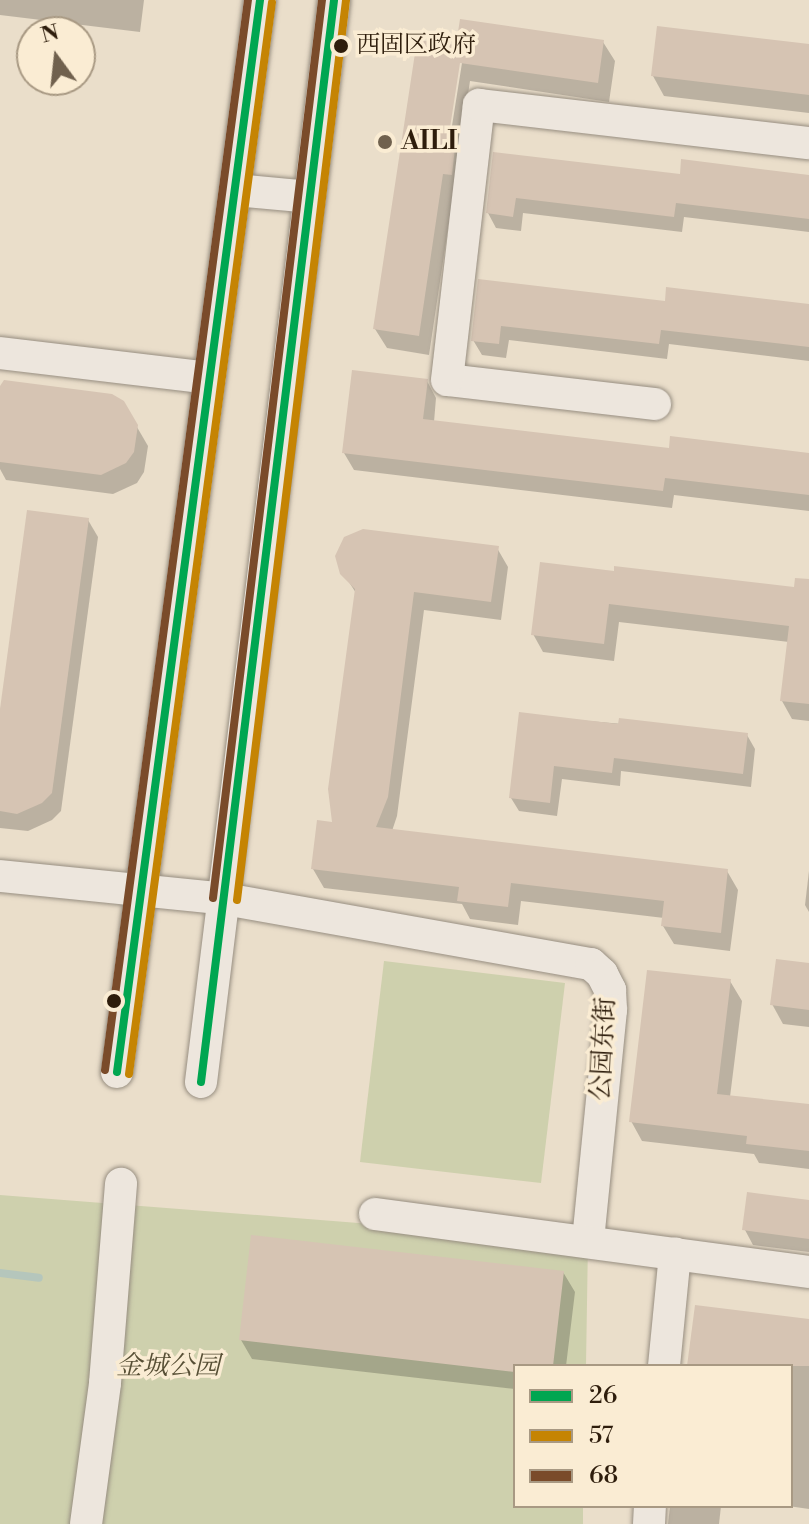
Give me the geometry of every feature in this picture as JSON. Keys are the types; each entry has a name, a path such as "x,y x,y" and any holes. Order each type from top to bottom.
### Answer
{"street":[{"path":"117,1072 260,0"},
{"path":"201,1082 334,0"},
{"path":"655,404 447,380 479,105 809,143"},
{"path":"235,190 310,197"},
{"path":"0,353 210,378"},
{"path":"0,876 142,888 225,899"},
{"name":"公园东街","path":"225,899 561,957 591,964 602,974 610,990 611,1010 588,1241"},
{"path":"86,1524 105,1383 121,1184"},
{"path":"375,1214 809,1272"},
{"path":"664,1364 675,1254"}],"green space":[{"path":"384,961 565,983 541,1183 360,1162"},
{"name":"金城公园","path":"0,1195 588,1241 586,1364 513,1364 513,1508 583,1508 583,1524 0,1524"}],"building":[{"path":"460,19 604,40 598,83 460,63 447,147 455,148 452,175 443,174 419,336 373,329 417,40 456,45"},
{"path":"657,26 809,44 809,95 651,76"},
{"path":"493,152 680,174 681,159 809,175 809,219 676,203 674,217 516,198 513,217 486,213"},
{"path":"478,279 665,301 666,287 809,304 809,347 661,330 659,344 501,326 499,344 471,341"},
{"path":"352,370 428,379 423,419 669,448 670,436 809,453 809,495 665,478 663,491 342,453"},
{"path":"4,380 112,394 124,401 138,425 134,452 126,463 101,475 0,462 0,386"},
{"path":"27,510 89,518 52,793 42,803 17,814 0,811 0,709"},
{"path":"363,529 499,546 491,602 414,592 388,797 376,827 728,869 721,933 661,926 664,901 511,883 508,907 457,901 459,887 311,869 317,820 332,822 328,789 355,589 340,574 335,556 344,537"},
{"path":"540,562 614,571 614,566 794,587 795,578 809,579 809,704 780,701 789,626 609,604 604,644 531,635"},
{"path":"519,712 618,724 619,718 748,733 743,774 614,758 612,773 554,766 550,803 509,798"},
{"path":"776,959 809,963 809,1010 770,1005"},
{"path":"647,970 731,979 717,1094 809,1104 809,1151 746,1144 747,1136 629,1122"},
{"path":"747,1192 809,1200 809,1239 742,1230"},
{"path":"251,1235 564,1271 553,1364 513,1364 513,1372 239,1340"},
{"path":"695,1305 809,1319 809,1366 687,1364"}],"waterway":[{"path":"0,1273 39,1278"}],"transit line":[{"name":"68","path":"105,1070 248,0"},
{"name":"26","path":"117,1072 260,0"},
{"name":"68","path":"213,898 322,0"},
{"name":"26","path":"201,1082 334,0"},
{"name":"57","path":"237,900 346,1"},
{"name":"57","path":"129,1074 272,2"}],"place":[{"name":"西固区政府","path":"341,46"},
{"name":"AILI","path":"385,142"}]}
